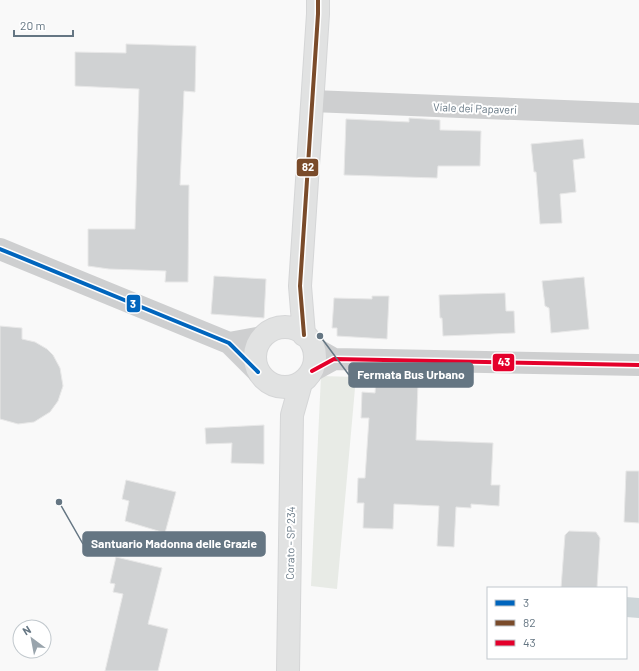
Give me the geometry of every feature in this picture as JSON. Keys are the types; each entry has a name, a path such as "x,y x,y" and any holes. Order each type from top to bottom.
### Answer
{"main road":[{"name":"Corato - SP 234","path":"288,671 292,415 306,377 314,363 300,286 318,0"},
{"name":"Corato - SP 234","path":"292,415 255,363 255,354 258,344 269,333 300,286"},
{"path":"269,333 290,328 309,341"},
{"path":"265,379 282,388 291,387 306,377"}],"street":[{"name":"Viale dei Papaveri","path":"312,101 639,114"},
{"path":"0,249 229,343 265,379"},
{"path":"229,343 269,333"},
{"path":"309,341 334,359"},
{"path":"306,377 334,359 639,365"}],"shaded area":[{"path":"321,376 356,377 337,589 311,586"},
{"path":"627,597 639,598 639,618 627,617"}],"building":[{"path":"126,44 196,46 195,92 184,91 180,185 189,185 188,282 165,282 166,271 109,269 88,266 88,229 135,229 139,89 75,86 75,52 126,53"},
{"path":"409,118 440,120 440,130 481,131 480,166 438,166 437,178 344,175 346,119 409,122"},
{"path":"583,139 585,158 573,160 576,192 560,194 562,223 540,224 536,172 534,172 531,144"},
{"path":"214,276 266,279 264,318 211,314"},
{"path":"584,277 589,329 551,333 549,308 545,306 542,281"},
{"path":"505,293 506,311 514,311 515,333 443,336 442,318 440,318 439,295"},
{"path":"372,296 389,296 387,339 337,336 337,328 332,328 334,298 372,299"},
{"path":"0,326 22,328 22,339 35,342 47,349 53,355 60,368 63,386 58,401 50,412 34,422 18,424 0,419"},
{"path":"376,380 418,382 416,440 493,443 491,485 500,485 499,506 471,504 471,508 456,507 454,547 437,546 439,506 394,504 393,529 363,528 364,503 357,503 358,478 365,478 369,418 361,418 362,392 375,393"},
{"path":"264,425 264,464 231,463 232,443 206,444 205,428"},
{"path":"626,471 639,471 639,523 624,522"},
{"path":"126,480 176,492 165,533 125,521 129,501 122,499"},
{"path":"569,531 596,532 600,538 597,587 561,587 565,535"},
{"path":"116,557 162,568 148,624 168,629 158,671 105,671 123,594 113,592 115,584 110,583"}],"transit line":[{"name":"82","path":"304,335 300,286 318,0"},
{"name":"3","path":"0,249 229,343 258,372"},
{"name":"43","path":"312,371 334,359 639,365"}],"place":[{"name":"Fermata Bus Urbano","path":"320,336"},
{"name":"Santuario Madonna delle Grazie","path":"59,502"}]}
